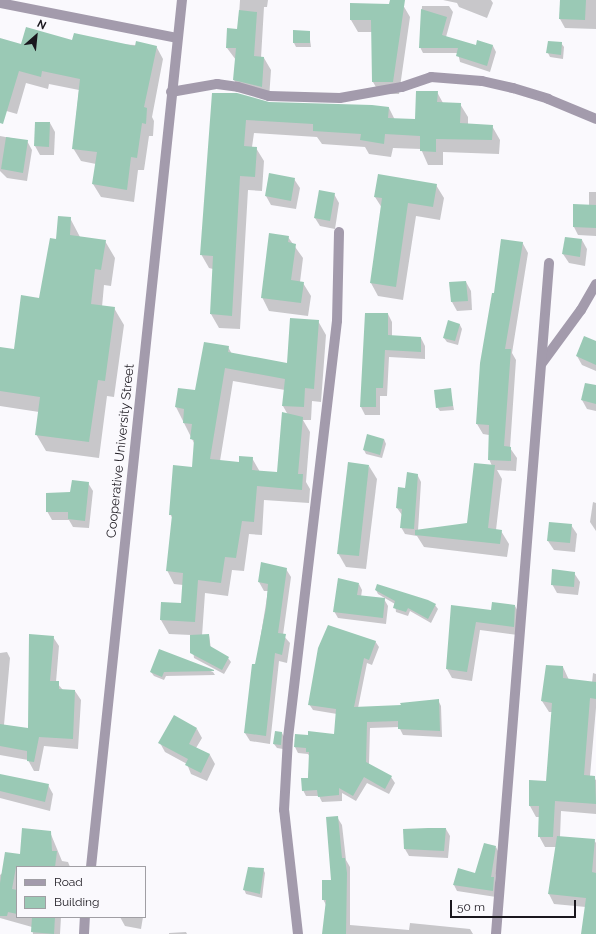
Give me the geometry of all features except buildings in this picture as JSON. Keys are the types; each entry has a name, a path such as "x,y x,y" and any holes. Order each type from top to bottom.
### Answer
{"street":[{"name":"Cooperative University Street","path":"91,866 171,92 182,0"},
{"path":"0,3 177,38"},
{"path":"171,92 217,84 238,86 270,96 340,98 402,87 431,77 482,81 513,88 548,99 596,119"},
{"path":"298,934 284,810 288,738 337,321 339,232"},
{"path":"496,934 550,263"},
{"path":"542,363 581,310 596,284"},
{"path":"84,934 86,918"}]}
